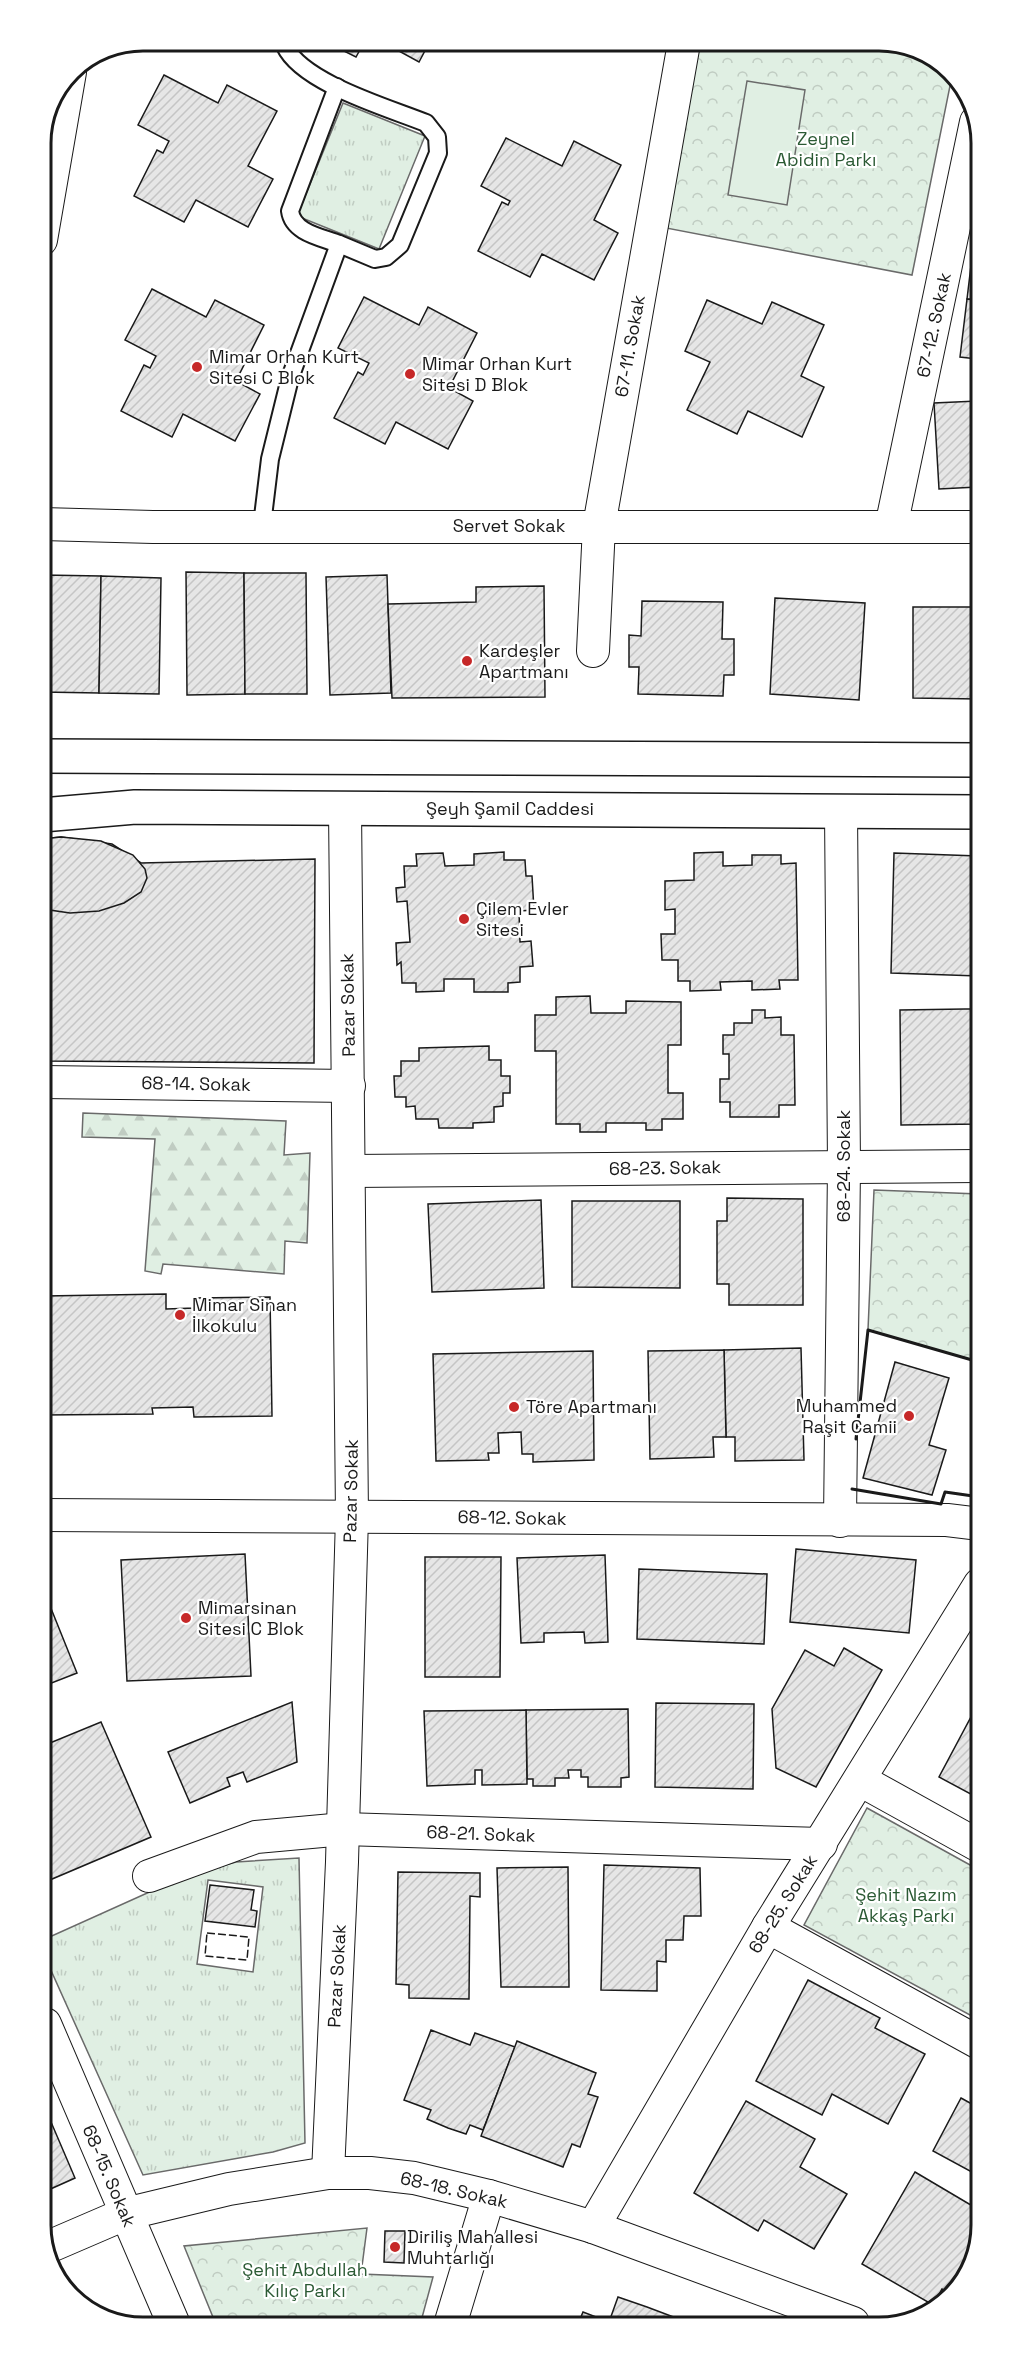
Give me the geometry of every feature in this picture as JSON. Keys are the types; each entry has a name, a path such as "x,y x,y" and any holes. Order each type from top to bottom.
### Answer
{"main road":[{"path":"51,756 971,760"},
{"name":"Şeyh Şamil Caddesi","path":"51,814 135,807 971,812"}],"street":[{"name":"67-11. Sokak","path":"593,651 600,526 683,51"},
{"path":"51,162 65,95"},
{"name":"67-12. Sokak","path":"891,527 971,146"},
{"name":"Servet Sokak","path":"51,524 971,527"},
{"name":"Pazar Sokak","path":"328,2173 344,1830 352,1517 345,808"},
{"name":"68-24. Sokak","path":"840,1521 844,1166 842,811"},
{"name":"68-14. Sokak","path":"51,1082 349,1086"},
{"name":"68-23. Sokak","path":"350,1171 971,1166"},
{"name":"68-12. Sokak","path":"51,1515 947,1520 971,1523"},
{"name":"68-25. Sokak","path":"593,2227 768,1927 971,1599"},
{"path":"860,1780 971,1841"},
{"name":"68-21. Sokak","path":"148,1876 256,1837 344,1830 820,1844"},
{"path":"768,1927 971,2039"},
{"name":"68-15. Sokak","path":"51,2038 171,2317"},
{"name":"68-18. Sokak","path":"54,2245 125,2214 229,2189 328,2173 370,2173 414,2178 489,2196 593,2227 837,2317"},
{"path":"452,2317 489,2196"}],"lane":[{"path":"288,51 296,64 337,87 426,123 433,129 439,145 438,153 400,245 394,253 375,259 301,229 291,219 290,211 337,87"},
{"path":"262,525 270,459 290,378 339,244"}],"green space":[{"name":"Zeynel Abidin Parkı","path":"699,51 885,51 920,60 935,70 950,86 912,275 666,228"},
{"path":"747,81 805,90 787,205 728,195"},
{"path":"343,103 425,136 379,249 297,216"},
{"path":"83,1113 286,1121 284,1155 310,1153 307,1243 285,1241 284,1274 163,1264 161,1274 145,1271 155,1139 82,1137"},
{"path":"874,1190 971,1194 971,1360 868,1330"},
{"name":"Şehit Nazım Akkaş Parkı","path":"867,1808 971,1865 971,2016 804,1925"},
{"path":"299,1858 305,2143 273,2152 143,2175 51,1970 51,1936 185,1876 236,1862","holes":["208,1880 263,1887 253,1972 197,1964"]},
{"name":"Şehit Abdullah Kılıç Parkı","path":"367,2228 361,2274 433,2277 422,2317 213,2317 184,2246"}],"building":[{"path":"344,51 359,51 356,57"},
{"path":"399,51 425,51 419,62"},
{"path":"164,75 218,103 227,85 277,111 248,166 273,179 248,227 196,200 184,222 134,196 157,150 163,153 169,141 138,125"},
{"path":"506,138 562,166 574,141 621,165 594,220 618,233 594,280 542,254 530,277 478,251 502,202 508,205 510,201 481,186"},
{"path":"971,266 971,299 967,299"},
{"name":"Mimar Orhan Kurt Sitesi C Blok","path":"152,289 206,317 215,300 264,325 236,381 260,394 235,441 183,414 172,437 121,411 144,365 150,368 156,356 125,340"},
{"name":"Mimar Orhan Kurt Sitesi D Blok","path":"364,297 419,325 428,307 477,333 449,388 473,401 448,449 396,422 385,444 334,418 358,372 363,375 369,363 338,348"},
{"path":"967,299 971,299 971,358 960,357"},
{"path":"707,300 762,324 772,302 824,325 801,376 824,387 802,437 748,411 737,434 687,410 710,362 685,351"},
{"path":"971,401 971,487 939,489 934,403"},
{"path":"186,572 244,573 245,694 187,695"},
{"path":"244,573 306,573 307,694 245,694"},
{"path":"51,575 101,576 99,693 51,692"},
{"path":"387,575 391,693 330,695 326,577"},
{"path":"101,576 161,578 159,694 99,693"},
{"name":"Kardeşler Apartmanı","path":"544,586 545,697 392,698 388,604 476,602 476,587"},
{"path":"775,598 865,603 859,700 770,694"},
{"path":"642,601 723,602 722,639 734,639 734,675 724,675 723,696 638,694 639,667 629,667 629,635 641,636"},
{"path":"913,607 971,607 971,699 913,698"},
{"path":"61,837 112,844 141,863 315,859 314,1063 51,1061 51,838"},
{"path":"51,838 101,841 133,855 145,869 147,878 141,892 124,903 99,911 70,913 51,910"},
{"name":"Çilem Evler Sitesi","path":"504,852 504,860 525,860 526,876 532,876 534,910 519,911 520,942 531,941 533,966 520,967 520,982 508,983 508,992 474,992 474,979 444,979 444,991 416,992 416,983 402,983 401,962 397,965 396,943 410,942 407,901 397,902 396,888 405,887 404,866 417,866 416,854 443,853 445,866 474,865 474,854"},
{"path":"723,852 723,866 752,865 752,855 781,855 781,864 796,863 798,980 779,980 780,989 752,990 752,981 720,982 721,990 690,991 690,981 678,981 678,960 662,960 661,934 675,934 675,909 665,910 665,881 694,880 694,853"},
{"path":"894,853 971,856 971,976 891,973"},
{"path":"590,996 591,1013 626,1013 626,1001 681,1002 681,1045 668,1045 668,1093 683,1093 683,1119 662,1119 662,1130 646,1130 646,1123 606,1123 606,1132 580,1132 580,1124 556,1124 556,1051 535,1051 535,1015 556,1015 556,997"},
{"path":"971,1009 971,1124 901,1125 900,1010"},
{"path":"752,1010 765,1010 765,1018 781,1017 781,1035 794,1035 795,1105 779,1105 779,1117 730,1117 730,1102 720,1102 720,1079 729,1079 729,1054 723,1054 723,1035 734,1035 734,1023 752,1023"},
{"path":"489,1046 489,1060 501,1060 501,1076 510,1076 510,1093 503,1093 503,1106 494,1107 494,1122 473,1123 473,1128 439,1128 438,1119 416,1119 415,1106 406,1107 406,1097 395,1097 394,1076 401,1076 401,1061 419,1061 419,1048"},
{"path":"727,1198 803,1199 803,1305 729,1305 729,1284 717,1284 717,1221 727,1221"},
{"path":"541,1200 544,1288 432,1292 428,1204"},
{"path":"572,1201 680,1201 680,1288 572,1287"},
{"name":"Mimar Sinan İlkokulu","path":"166,1294 166,1309 195,1308 195,1298 270,1297 272,1416 194,1417 193,1407 152,1408 153,1414 51,1415 51,1296"},
{"path":"801,1348 804,1460 735,1461 735,1437 726,1437 724,1350"},
{"path":"724,1350 726,1437 713,1437 714,1457 650,1459 648,1351"},
{"name":"Töre Apartmanı","path":"593,1351 594,1460 533,1462 533,1454 522,1454 521,1432 498,1433 499,1453 488,1453 489,1460 436,1461 433,1354"},
{"name":"Muhammed Raşit Camii","path":"895,1362 949,1378 929,1445 946,1450 932,1495 863,1478"},
{"path":"796,1549 916,1560 909,1633 790,1622"},
{"name":"Mimarsinan Sitesi C Blok","path":"245,1554 251,1676 127,1681 121,1560"},
{"path":"605,1555 608,1642 585,1643 584,1632 544,1633 544,1642 521,1643 517,1558"},
{"path":"425,1557 501,1557 500,1677 425,1677"},
{"path":"639,1569 767,1574 764,1644 637,1639"},
{"path":"51,1608 77,1673 51,1683"},
{"path":"844,1648 882,1670 816,1787 776,1768 772,1709 805,1650 834,1666"},
{"path":"292,1702 297,1762 247,1782 243,1772 227,1778 230,1786 190,1803 168,1752"},
{"path":"656,1703 754,1704 753,1789 655,1787"},
{"path":"628,1709 629,1777 621,1778 621,1787 588,1787 588,1777 581,1777 581,1770 568,1770 569,1778 555,1778 555,1786 533,1786 533,1779 527,1779 526,1710"},
{"path":"526,1710 527,1784 482,1785 482,1770 475,1770 475,1784 427,1786 424,1711"},
{"path":"971,1717 971,1794 939,1777"},
{"path":"101,1722 151,1837 51,1879 51,1743"},
{"path":"604,1865 700,1868 701,1916 684,1916 683,1940 666,1940 666,1962 657,1961 657,1991 601,1990"},
{"path":"568,1867 569,1987 501,1987 497,1868"},
{"path":"398,1872 480,1873 480,1897 470,1896 469,1999 409,1998 409,1985 396,1984"},
{"path":"210,1885 254,1890 251,1910 257,1911 255,1927 205,1921"},
{"path":"808,1980 880,2018 875,2028 925,2054 888,2124 832,2094 822,2115 756,2081"},
{"path":"431,2030 470,2045 475,2033 515,2047 483,2130 470,2125 466,2134 448,2128 427,2119 431,2110 404,2100"},
{"path":"517,2041 596,2073 588,2094 598,2097 580,2147 572,2144 563,2167 481,2136"},
{"path":"961,2098 971,2104 971,2172 933,2151"},
{"path":"746,2101 815,2139 800,2167 847,2194 814,2249 764,2220 758,2231 694,2193"},
{"path":"51,2122 75,2178 51,2189"},
{"path":"915,2172 971,2205 970,2237 964,2260 944,2290 942,2289 929,2302 862,2264"},
{"name":"Diriliş Mahallesi Muhtarlığı","path":"385,2231 405,2231 404,2263 384,2262"},
{"path":"618,2297 673,2317 611,2317"},
{"path":"583,2312 596,2317 581,2317"}],"fence":[{"path":"207,1933 249,1937 247,1960 205,1956 207,1933"}],"wall":[{"path":"856,1439 868,1330 971,1360"},
{"path":"852,1489 941,1504 945,1492 971,1496"}],"place":[{"name":"Mimar Orhan Kurt Sitesi C Blok","path":"197,367"},
{"name":"Mimar Orhan Kurt Sitesi D Blok","path":"410,374"},
{"name":"Kardeşler Apartmanı","path":"467,661"},
{"name":"Çilem Evler Sitesi","path":"464,919"},
{"name":"Mimar Sinan İlkokulu","path":"180,1315"},
{"name":"Töre Apartmanı","path":"514,1407"},
{"name":"Muhammed Raşit Camii","path":"909,1416"},
{"name":"Mimarsinan Sitesi C Blok","path":"186,1618"},
{"name":"Diriliş Mahallesi Muhtarlığı","path":"395,2247"}]}
